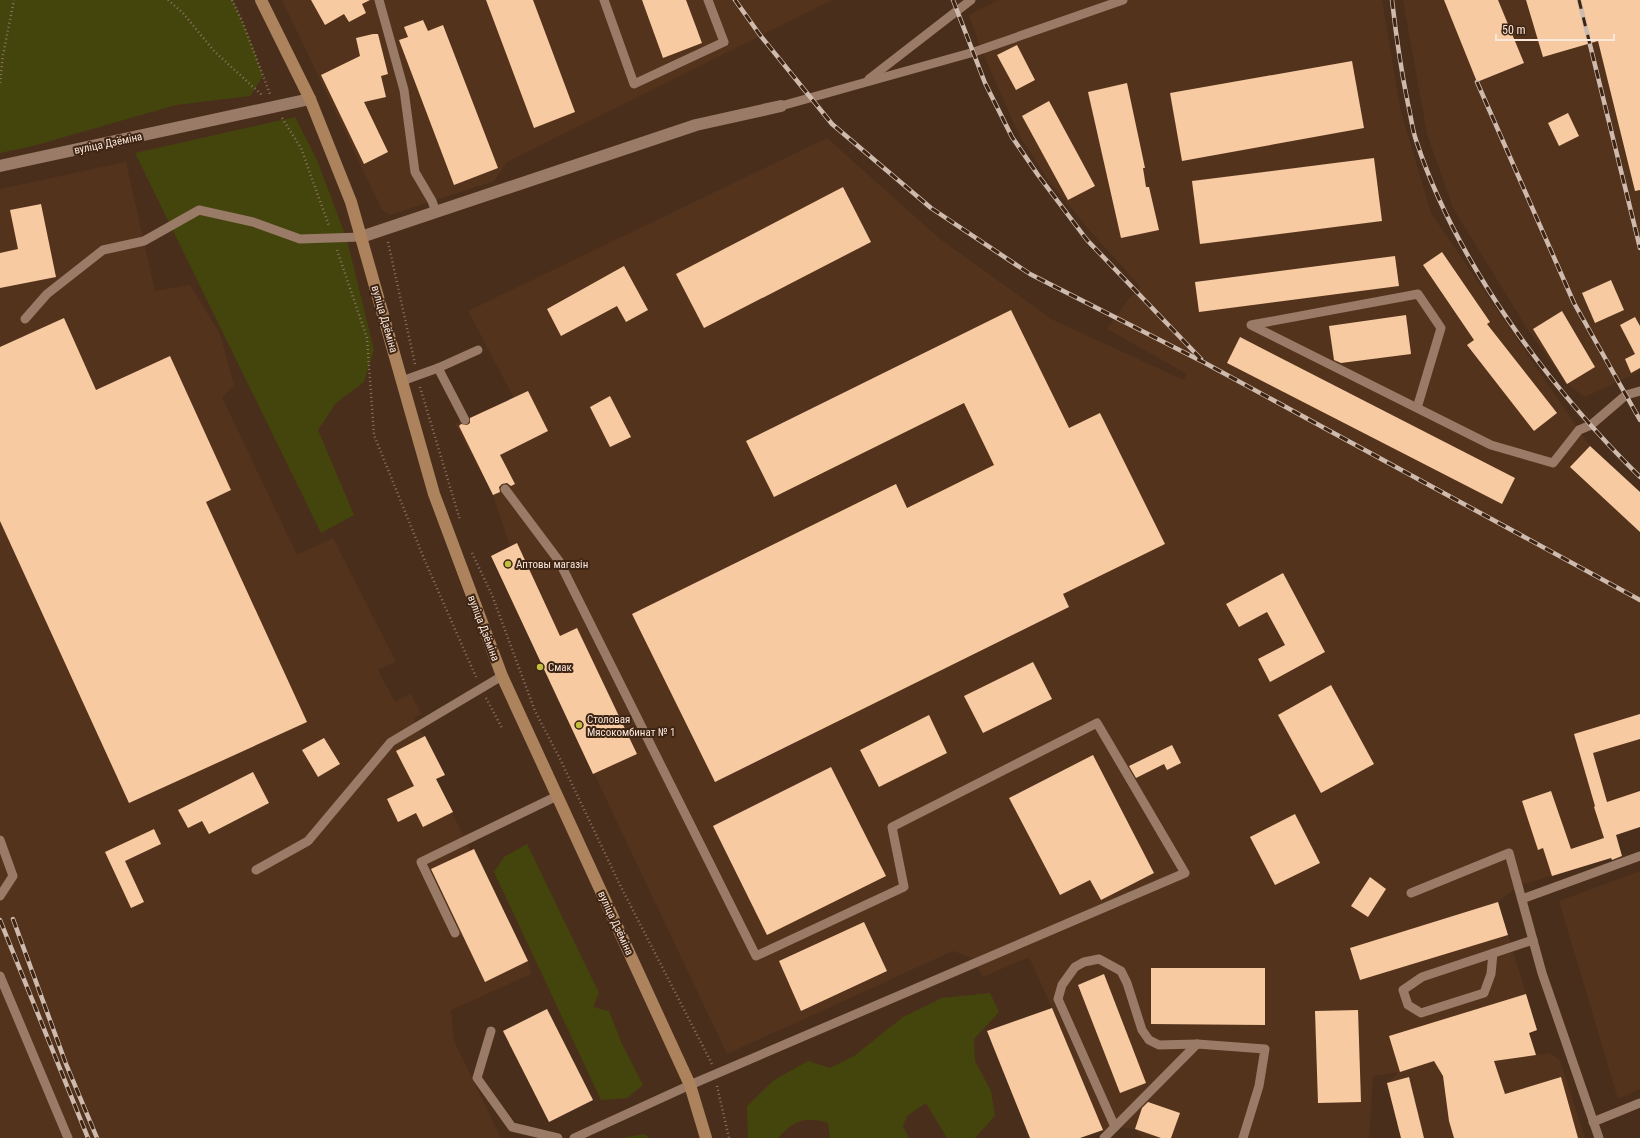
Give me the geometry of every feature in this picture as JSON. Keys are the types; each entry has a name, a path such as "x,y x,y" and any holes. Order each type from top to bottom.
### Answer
{"main road":[{"name":"вуліца Дзёміна","path":"261,0 310,99 351,202 434,494 502,676 690,1085 706,1138"}],"street":[{"name":"вуліца Дзёміна","path":"0,166 310,99"},
{"path":"361,237 696,125 780,106"}],"lane":[{"path":"379,0 404,90 415,172 432,201 436,212"},
{"path":"604,0 634,84 724,42 708,0"},
{"path":"864,82 972,0"},
{"path":"780,106 974,52 1123,0"},
{"path":"25,319 47,294 103,250 144,241 199,210 253,222 300,239 361,237"},
{"path":"1417,408 1441,328 1418,294 1251,325 1490,445 1553,463 1579,430 1591,425 1626,395 1640,391"},
{"path":"402,381 438,368 478,350"},
{"path":"438,368 465,420"},
{"path":"505,489 559,561 756,956 904,887 892,827 1097,723 1184,873 690,1085 574,1138"},
{"path":"256,870 308,841 391,742 502,676"},
{"path":"455,932 421,862 557,796"},
{"path":"0,840 13,876 0,896"},
{"path":"1411,893 1509,853 1542,973 1599,1138"},
{"path":"1522,899 1640,856"},
{"path":"1493,952 1490,974 1484,993 1421,1013 1408,1005 1403,990 1422,977 1493,952 1533,940"},
{"path":"1115,1127 1058,999 1062,985 1075,967 1084,962 1099,959 1121,970 1127,983 1142,1030 1149,1040 1159,1045 1197,1044 1265,1049 1259,1086 1243,1138"},
{"path":"0,976 68,1138"},
{"path":"492,1031 477,1078 512,1127 558,1138"},
{"path":"1104,1138 1197,1044"},
{"path":"1593,1122 1640,1104"}],"path":[{"path":"0,83 3,55 14,0"},
{"path":"168,0 183,13 214,51 275,107"},
{"path":"232,0 242,21 275,107"},
{"path":"268,93 275,107 301,148 334,238 367,338 374,435 425,561 481,688 502,728"},
{"path":"385,229 417,376 462,525"},
{"path":"469,546 492,595 535,711 560,759 621,887 712,1065 729,1138"}],"shaded area":[{"path":"0,0 233,0 252,44 263,76 250,96 176,105 33,146 0,153"},
{"path":"282,0 832,0 507,162 494,181 390,215 382,210"},
{"path":"999,0 1382,0 1400,108 1431,213 1590,446 1640,492 1640,827 1616,835 1621,854 1518,886 1498,902 1537,1030 1529,1033 1536,1055 1549,1053 1560,1060 1585,1138 1401,1138 1387,1083 1399,1072 1373,1076 1369,1138 1142,1138 1135,1129 1115,1127 1080,1138 1030,1138 987,1031 1052,1008 1029,957 983,977 972,958 953,951 727,1054 491,556 510,546 493,495 455,424 514,398 468,311 827,138 940,239 1053,320 1184,380 1187,374 1107,329 1128,300 1141,287 1090,231 1048,180 1019,135 981,49 969,15"},
{"path":"1403,0 1640,0 1640,371 1585,397 1567,384 1528,330 1453,208 1427,134"},
{"path":"295,117 317,160 347,240 374,350 364,382 336,403 318,430 354,515 321,533 135,153"},
{"path":"126,162 155,291 190,285 220,334 234,385 222,397 297,555 333,538 396,662 378,670 395,702 411,694 421,714 414,718 417,727 425,736 445,775 436,779 470,850 474,849 528,961 531,974 451,1010 454,1041 501,1138 0,1138 0,189"},
{"path":"527,844 599,993 593,1007 609,1011 622,1044 643,1085 627,1098 601,1100 494,872 504,857"},
{"path":"1640,871 1640,1089 1618,1099 1559,901"},
{"path":"990,993 999,1012 974,1039 975,1061 991,1091 995,1116 975,1138 947,1138 926,1103 907,1116 903,1126 909,1138 830,1138 828,1123 807,1120 795,1123 778,1138 748,1138 747,1106 774,1080 808,1061 830,1068 854,1056 903,1017 942,998"},
{"path":"645,1134 649,1138 622,1138"}],"building":[{"path":"311,0 370,0 362,4 366,13 349,22 344,14 325,25"},
{"path":"486,0 533,0 575,112 534,128"},
{"path":"642,0 686,0 702,43 663,58"},
{"path":"1444,0 1498,0 1524,63 1477,82"},
{"path":"1526,0 1640,0 1640,190 1635,191 1598,41 1543,57"},
{"path":"423,20 428,31 443,25 498,168 454,185 399,40 408,37 404,27"},
{"path":"378,34 388,74 381,76 386,97 364,102 388,152 364,164 321,75 360,56 356,38"},
{"path":"1017,45 1035,80 1016,90 997,55"},
{"path":"1352,61 1364,128 1182,161 1170,93"},
{"path":"1127,83 1145,168 1143,168 1146,187 1149,187 1159,230 1121,238 1088,92"},
{"path":"1049,101 1095,186 1068,200 1022,116"},
{"path":"1568,113 1579,136 1559,146 1548,123"},
{"path":"1374,158 1382,221 1200,244 1192,181"},
{"path":"843,187 871,242 704,328 676,274"},
{"path":"41,204 56,277 0,288 0,253 18,249 10,210"},
{"path":"1442,252 1490,322 1487,324 1557,413 1534,431 1467,345 1474,340 1423,265"},
{"path":"1395,256 1399,286 1199,312 1195,282"},
{"path":"624,266 648,310 626,322 617,306 561,336 547,309"},
{"path":"1611,280 1624,310 1595,323 1582,293"},
{"path":"1011,310 1069,428 1100,413 1165,544 1063,594 1069,607 715,782 632,614 896,484 907,508 994,465 964,403 774,497 746,441"},
{"path":"1562,311 1595,367 1567,384 1533,329"},
{"path":"1406,315 1411,354 1341,363 1334,360 1329,326"},
{"path":"1635,317 1640,326 1640,368 1631,373 1625,359 1635,354 1620,325"},
{"path":"64,318 96,390 170,356 231,490 206,502 307,722 129,803 0,521 0,347"},
{"path":"1240,337 1515,478 1502,504 1227,363"},
{"path":"528,391 548,431 500,455 515,484 511,486 507,483 502,484 499,487 500,492 493,495 459,426 461,424 467,425 470,423 470,418"},
{"path":"610,396 631,437 610,447 590,407"},
{"path":"1590,446 1640,492 1640,532 1570,467"},
{"path":"517,543 560,636 577,628 637,754 593,774 491,556"},
{"path":"1283,573 1325,652 1270,682 1258,659 1285,645 1267,612 1239,627 1226,604"},
{"path":"1033,662 1052,699 983,733 964,696"},
{"path":"1331,685 1374,764 1321,793 1278,715"},
{"path":"1640,714 1640,739 1593,753 1607,802 1640,791 1640,827 1616,835 1622,856 1552,876 1543,848 1538,850 1522,801 1551,791 1571,849 1604,838 1574,734"},
{"path":"929,715 947,753 879,787 860,750"},
{"path":"425,736 445,775 436,779 453,812 423,827 416,813 398,822 387,799 414,786 396,751"},
{"path":"324,738 340,764 318,777 302,750"},
{"path":"1172,745 1181,763 1167,770 1164,764 1136,778 1129,766"},
{"path":"1093,755 1154,873 1101,900 1090,880 1060,895 1009,798"},
{"path":"831,767 886,876 767,935 713,826"},
{"path":"253,772 269,803 209,834 202,821 188,828 178,810"},
{"path":"1295,814 1320,863 1275,885 1250,837"},
{"path":"154,829 161,844 125,861 144,902 131,908 105,852"},
{"path":"474,849 528,961 485,982 431,869"},
{"path":"1370,877 1386,889 1368,917 1351,906"},
{"path":"1498,902 1508,935 1360,980 1350,948"},
{"path":"864,922 887,971 801,1011 779,961"},
{"path":"1151,968 1265,968 1265,1025 1151,1024"},
{"path":"1104,974 1146,1083 1120,1093 1078,985"},
{"path":"1526,994 1537,1030 1529,1033 1536,1055 1494,1061 1505,1094 1561,1077 1578,1138 1454,1138 1449,1121 1443,1076 1434,1061 1400,1072 1389,1036"},
{"path":"1052,1008 1103,1130 1080,1138 1030,1138 987,1031"},
{"path":"547,1009 593,1100 549,1122 503,1031"},
{"path":"1358,1010 1361,1102 1318,1103 1315,1011"},
{"path":"1409,1077 1424,1138 1401,1138 1387,1083"},
{"path":"1148,1102 1180,1113 1171,1138 1161,1138 1135,1129 1142,1108"}],"railway":[{"path":"735,0 760,35 832,124 931,208 1030,274 1205,363 1640,600"},
{"path":"953,0 985,83 1012,137 1038,175 1087,240 1201,359"},
{"path":"1392,0 1405,91 1415,136 1433,186 1455,232 1480,277 1509,321 1540,363 1572,404 1640,477"},
{"path":"1579,0 1640,248"},
{"path":"1477,82 1574,303 1640,420"},
{"path":"13,919 66,1064 97,1138"},
{"path":"0,920 88,1138"}],"place":[{"name":"Аптовы магазін","path":"508,564"},
{"name":"Смак","path":"540,667"},
{"name":"Столовая Мясокомбинат № 1","path":"579,725"}]}
